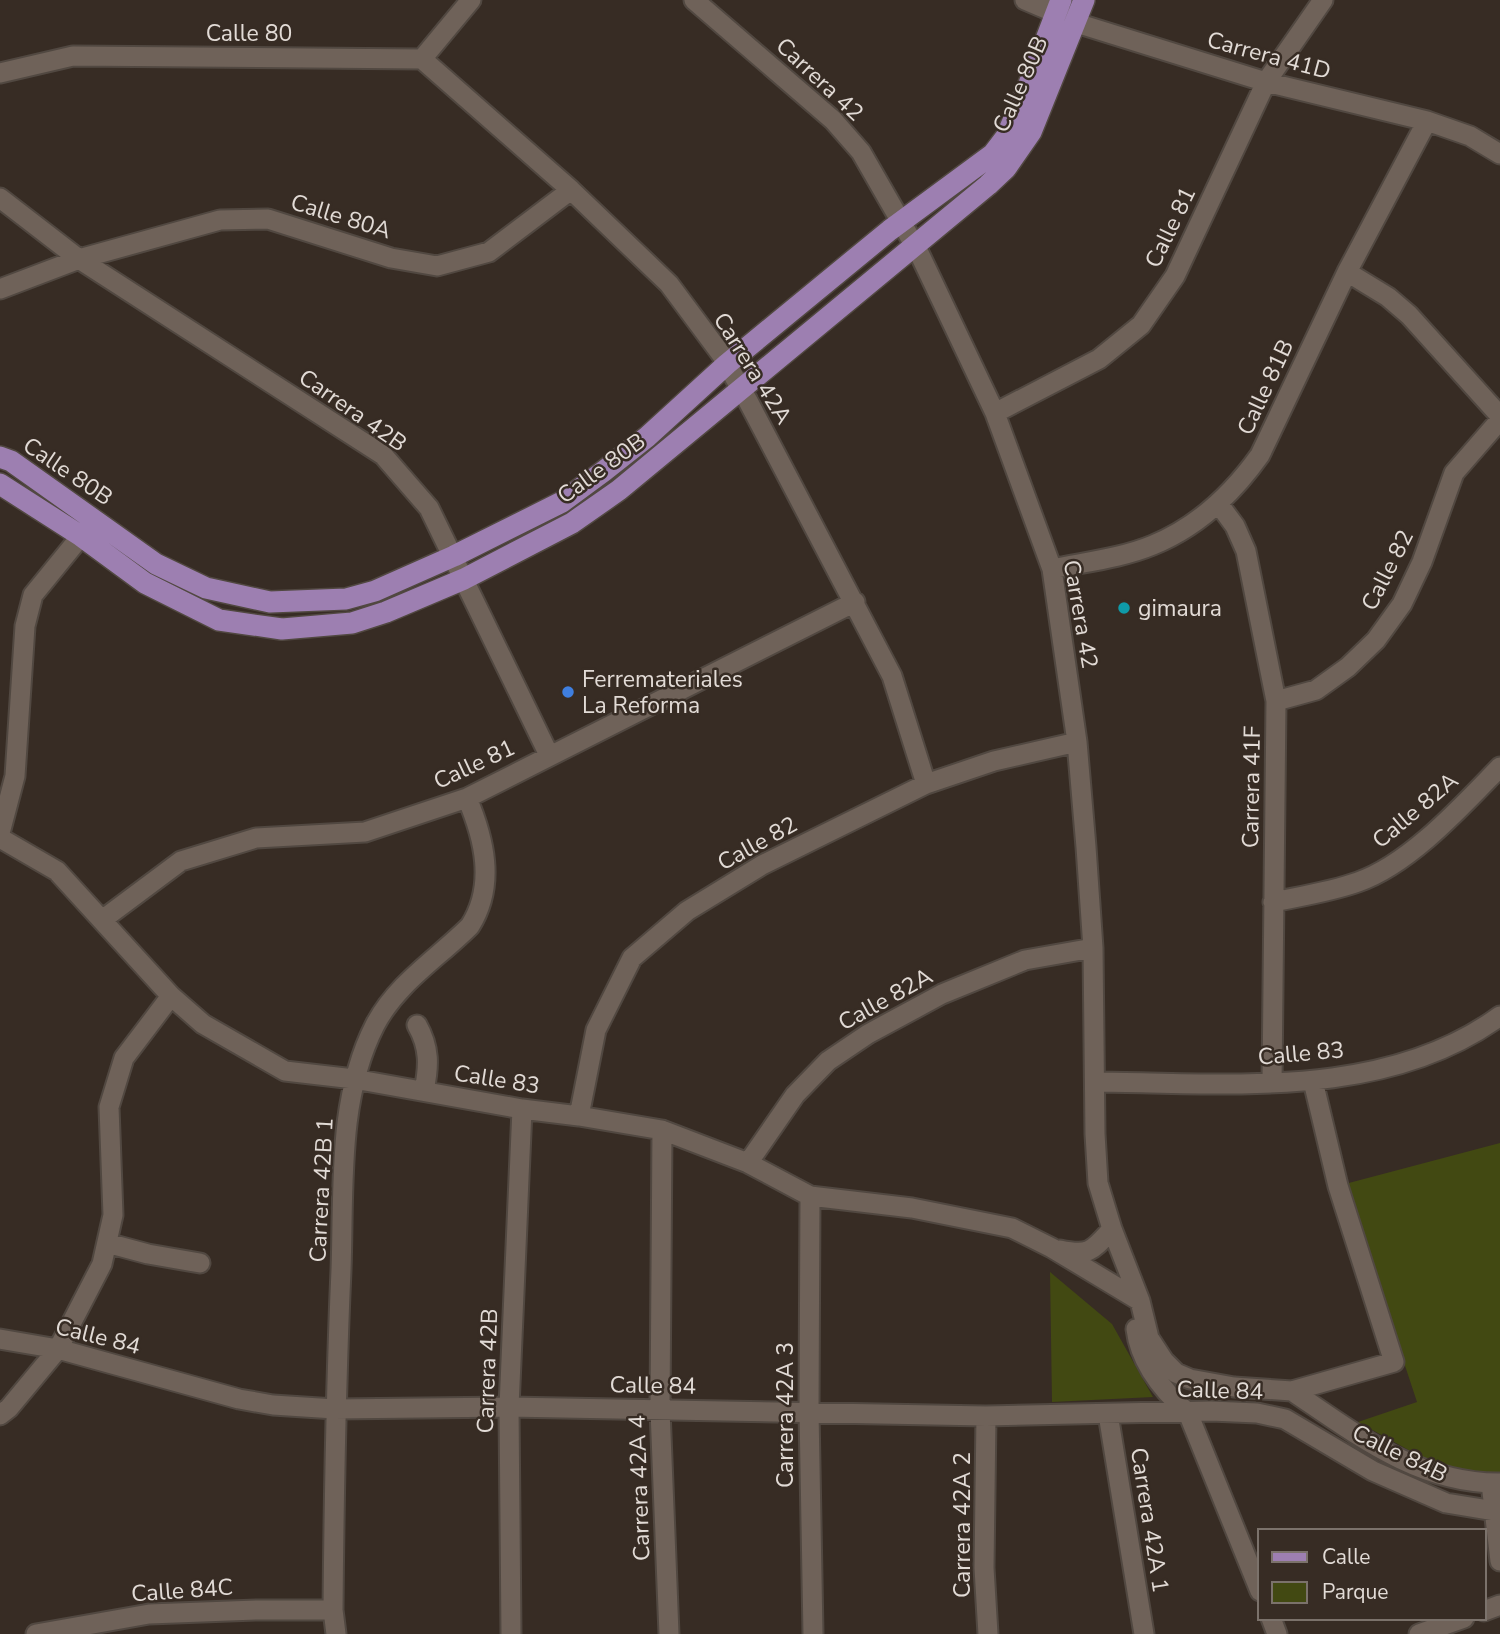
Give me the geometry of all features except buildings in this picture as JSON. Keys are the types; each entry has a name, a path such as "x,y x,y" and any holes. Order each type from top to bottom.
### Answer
{"main road":[{"name":"Calle 80B","path":"0,484 81,536 145,583 219,621 282,629 352,623 386,612 464,579 572,523 658,459 988,185 1017,153 1031,132 1084,0"},
{"name":"Calle 80B","path":"0,457 10,461 95,519 156,564 206,588 270,602 346,599 375,591 454,556 562,502 647,437 727,364 902,221 984,161 1006,137 1058,7"}],"street":[{"path":"422,59 471,0"},
{"name":"Carrera 41D","path":"1025,0 1058,7 1076,23 1266,82 1427,121 1470,135 1500,154"},
{"name":"Calle 81","path":"995,413 1099,359 1141,325 1175,276 1266,82 1323,0"},
{"name":"Carrera 42","path":"699,1 833,120 861,152 914,244 995,413 1052,569 1077,742 1093,948 1098,1183 1112,1229 1140,1301 1149,1338 1164,1361 1176,1373 1190,1379"},
{"name":"Calle 80","path":"0,73 74,56 422,59"},
{"name":"Carrera 42A","path":"422,59 571,190 668,285 727,364 892,676 926,784"},
{"name":"Calle 81B","path":"1052,569 1153,545 1189,525 1240,482 1260,455 1346,272 1427,121"},
{"name":"Calle 80A","path":"0,289 79,259 220,220 268,219 391,258 437,267 489,252 571,190"},
{"path":"0,198 79,259"},
{"name":"Carrera 42B","path":"79,259 383,455 429,508 549,755"},
{"path":"1346,272 1388,297 1409,315 1500,418"},
{"name":"Calle 82","path":"1276,701 1316,690 1348,667 1376,640 1402,604 1417,573 1454,473 1500,418"},
{"name":"Carrera 41F","path":"1218,503 1235,526 1246,551 1276,701 1272,1083"},
{"path":"0,833 15,776 26,626 33,595 95,519"},
{"name":"Calle 81","path":"102,920 181,860 256,838 365,832 467,798 855,602"},
{"name":"Calle 82","path":"579,1116 596,1030 632,958 687,911 762,864 926,784 994,761 1077,742"},
{"name":"Calle 82A","path":"1273,902 1321,893 1361,881 1406,856 1452,817 1500,767"},
{"name":"Carrera 42B 1","path":"336,1634 333,1610 335,1409 346,1150 354,1079 363,1049 385,1008 396,993 470,926 477,911 485,873 484,850 467,798"},
{"name":"Calle 83","path":"0,838 57,871 171,996 203,1024 285,1071 354,1079 662,1130 748,1163 810,1196 912,1208 1012,1228 1052,1248 1140,1301"},
{"name":"Calle 82A","path":"748,1163 795,1095 828,1061 868,1034 942,994 1025,960 1093,948"},
{"path":"0,1415 9,1408 58,1349 102,1264 113,1215 109,1107 124,1058 171,996"},
{"name":"Calle 83","path":"1096,1082 1312,1081 1375,1069 1421,1056 1461,1040 1500,1016"},
{"path":"417,1025 429,1056 424,1091"},
{"name":"Calle 84","path":"1190,1379 1234,1387 1292,1391 1394,1362 1338,1186 1312,1081"},
{"name":"Carrera 42B","path":"511,1634 509,1407 523,1109"},
{"name":"Carrera 42A 4","path":"662,1130 660,1410 669,1634"},
{"name":"Carrera 42A 3","path":"810,1196 808,1411 813,1634"},
{"name":"Calle 83","path":"1052,1248 1082,1254 1096,1247 1112,1229"},
{"path":"107,1243 148,1254 200,1263"},
{"name":"Carrera 42","path":"1140,1301 1135,1321 1137,1341 1152,1371 1171,1398 1188,1413 1258,1586"},
{"name":"Calle 84","path":"0,1339 58,1349 239,1399 272,1405 335,1409 509,1407 986,1416 1211,1411 1257,1413 1284,1419 1292,1391"},
{"name":"Calle 84B","path":"1292,1391 1364,1439 1408,1464 1450,1478 1495,1483"},
{"name":"Carrera 42A 1","path":"1108,1414 1144,1634"},
{"name":"Carrera 42A 2","path":"986,1416 984,1568 988,1634"},
{"name":"Calle 84B","path":"1284,1419 1404,1486 1446,1503 1498,1512"},
{"path":"1495,1483 1500,1560"},
{"name":"Calle 84C","path":"36,1634 149,1614 333,1610"},
{"path":"1419,1634 1458,1620"}],"green space":[{"path":"1500,1143 1500,1476 1463,1472 1432,1463 1358,1422 1417,1402 1345,1184"},
{"path":"1050,1272 1112,1324 1153,1397 1052,1402"}],"place":[{"name":"gimaura","path":"1124,608"},
{"name":"Ferremateriales La Reforma","path":"568,692"}]}
